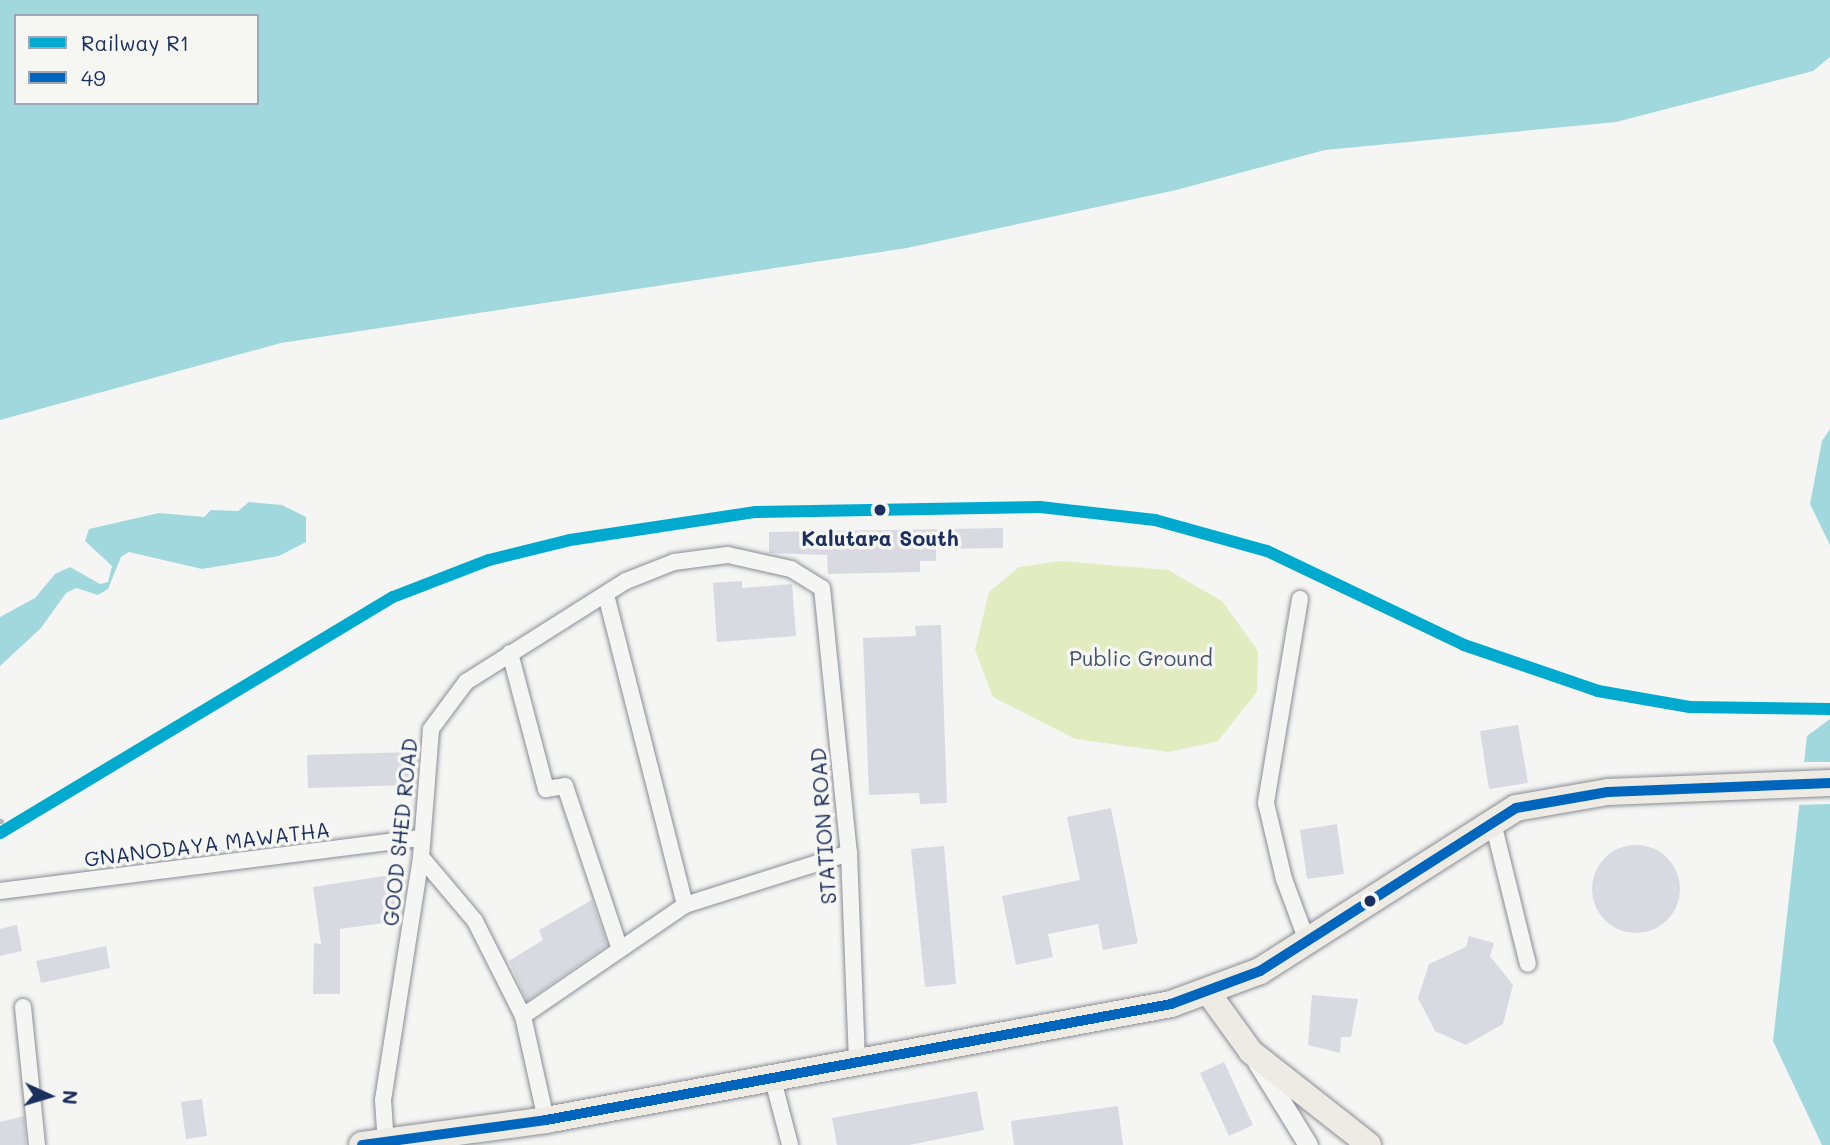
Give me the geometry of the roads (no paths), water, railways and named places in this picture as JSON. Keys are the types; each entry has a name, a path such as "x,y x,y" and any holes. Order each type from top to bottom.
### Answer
{"highway":[{"path":"378,1144 546,1120 1092,1020 1208,991 1260,971 1516,808 1563,798 1736,784 1830,783"}],"main road":[{"path":"1208,991 1251,1052 1368,1145"}],"street":[{"name":"GOOD SHED ROAD","path":"378,1144 421,857 420,838 431,729 466,682 606,595 674,562 727,555 791,569 822,587"},
{"name":"STATION ROAD","path":"822,587 849,853 857,1062"},
{"path":"606,595 685,905"},
{"path":"1300,600 1266,803 1284,879 1307,941"},
{"path":"510,653 546,789 565,786 620,949"},
{"path":"1493,823 1528,964"},
{"name":"GNANODAYA MAWATHA","path":"0,891 420,838"},
{"path":"523,1016 685,905 849,853"},
{"path":"421,857 475,921 523,1016 546,1120"},
{"path":"23,1007 37,1145"},
{"path":"1251,1052 1308,1145"},
{"path":"772,1080 790,1145"}],"water":[{"path":"0,0 1830,0 1830,57 1813,71 1616,122 1325,150 1176,190 907,248 281,343 0,420"},
{"path":"1830,429 1830,545 1810,504 1822,441"},
{"path":"249,502 282,505 306,517 306,542 279,556 202,569 129,552 121,557 108,589 98,595 76,588 66,593 41,628 0,666 0,617 35,598 55,574 70,567 100,584 108,582 112,566 85,541 89,529 159,513 204,517 211,510 238,511"},
{"path":"1830,719 1830,1145 1822,1145 1773,1041 1807,736"}],"rail line":[{"name":"R1","path":"0,833 393,597 489,560 570,540 756,512 1040,507 1155,520 1267,551 1464,645 1598,691 1690,707 1830,709"}],"place":[{"name":"Kalutara South","path":"880,510"}],"park label":[{"name":"Public Ground","path":"1141,658"}]}
